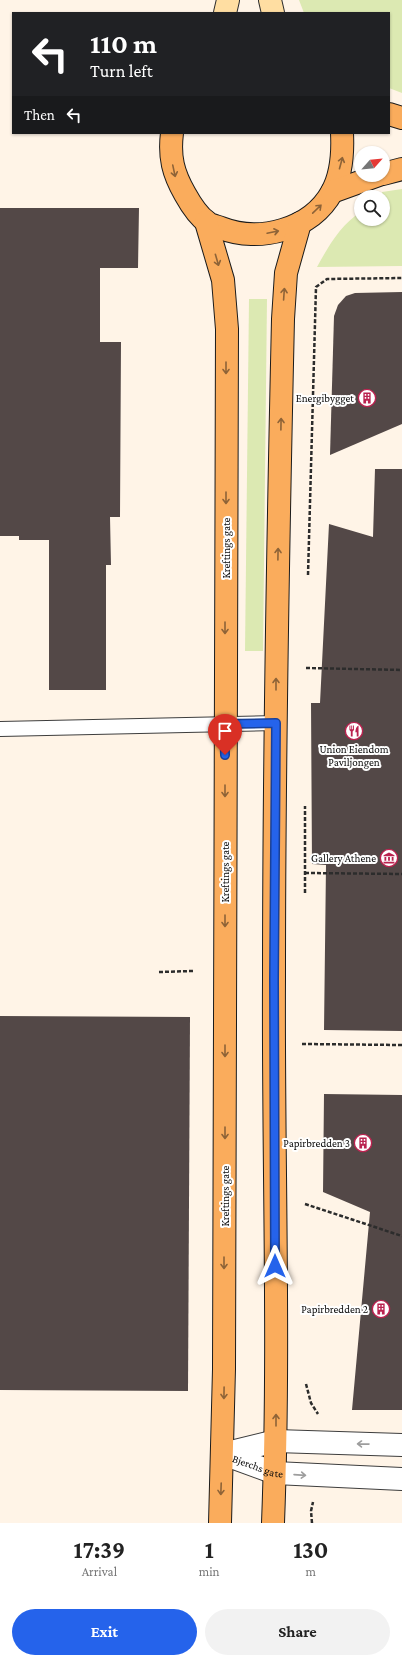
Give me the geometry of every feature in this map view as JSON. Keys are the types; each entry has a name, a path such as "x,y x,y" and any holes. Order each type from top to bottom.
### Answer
{"main road":[{"path":"224,12 228,0"},
{"path":"270,0 273,12"},
{"path":"390,114 402,118"},
{"path":"172,134 170,149 175,177 189,202 206,222 232,232 251,235 274,233 300,223 318,209 332,192 343,159 342,134"},
{"path":"390,172 402,168"},
{"path":"332,192 360,182"},
{"name":"Kreftings gate","path":"206,222 223,280 227,329 224,724 225,1102 223,1454 220,1523"},
{"path":"274,1523 276,1441 274,996 276,723 283,319 286,273 300,223"}],"street":[{"name":"Bjerchs gate","path":"223,1454 276,1441 402,1444"},
{"name":"Bjerchs gate","path":"223,1454 275,1473 402,1479"}],"lane":[{"path":"0,729 276,723"}],"path":[{"path":"308,582 316,287 327,279 402,278"},
{"path":"306,660 306,676"},
{"path":"306,668 402,670"},
{"path":"304,897 305,802"},
{"path":"305,873 402,874"},
{"path":"159,972 193,971"},
{"path":"302,1036 302,1051"},
{"path":"302,1044 402,1045"},
{"path":"305,1196 305,1212"},
{"path":"305,1204 402,1236"},
{"path":"305,1376 312,1403 319,1416"},
{"path":"312,1523 311,1511 314,1500"}],"green space":[{"path":"299,0 402,0 402,93 390,88 390,12 304,12"},
{"path":"402,189 402,266 317,267 330,244 341,229 354,217 354,226 390,226 390,191"},
{"path":"249,299 267,299 263,651 245,651"}],"building":[{"path":"0,208 139,208 138,268 100,268 100,342 121,342 120,517 110,517 111,565 106,565 106,690 49,690 49,540 19,540 19,536 0,536"},
{"name":"Energibygget","path":"402,292 402,424 330,455 334,316 338,305 346,296 355,293"},
{"path":"375,469 402,469 402,1031 324,1030 326,865 312,864 311,703 320,703 329,524 373,537"},
{"path":"0,1016 190,1017 188,1391 0,1390"},
{"path":"324,1094 402,1095 402,1410 352,1410 370,1212 323,1192"}],"place":[{"name":"Energibygget","path":"367,398"},
{"name":"Union Eiendom Paviljongen","path":"354,731"},
{"name":"Gallery Athene","path":"389,858"},
{"name":"Papirbredden 3","path":"363,1143"},
{"name":"Papirbredden 2","path":"381,1309"}],"route":[{"path":"225,755 224,724 276,723 274,980 275,1266"}]}
